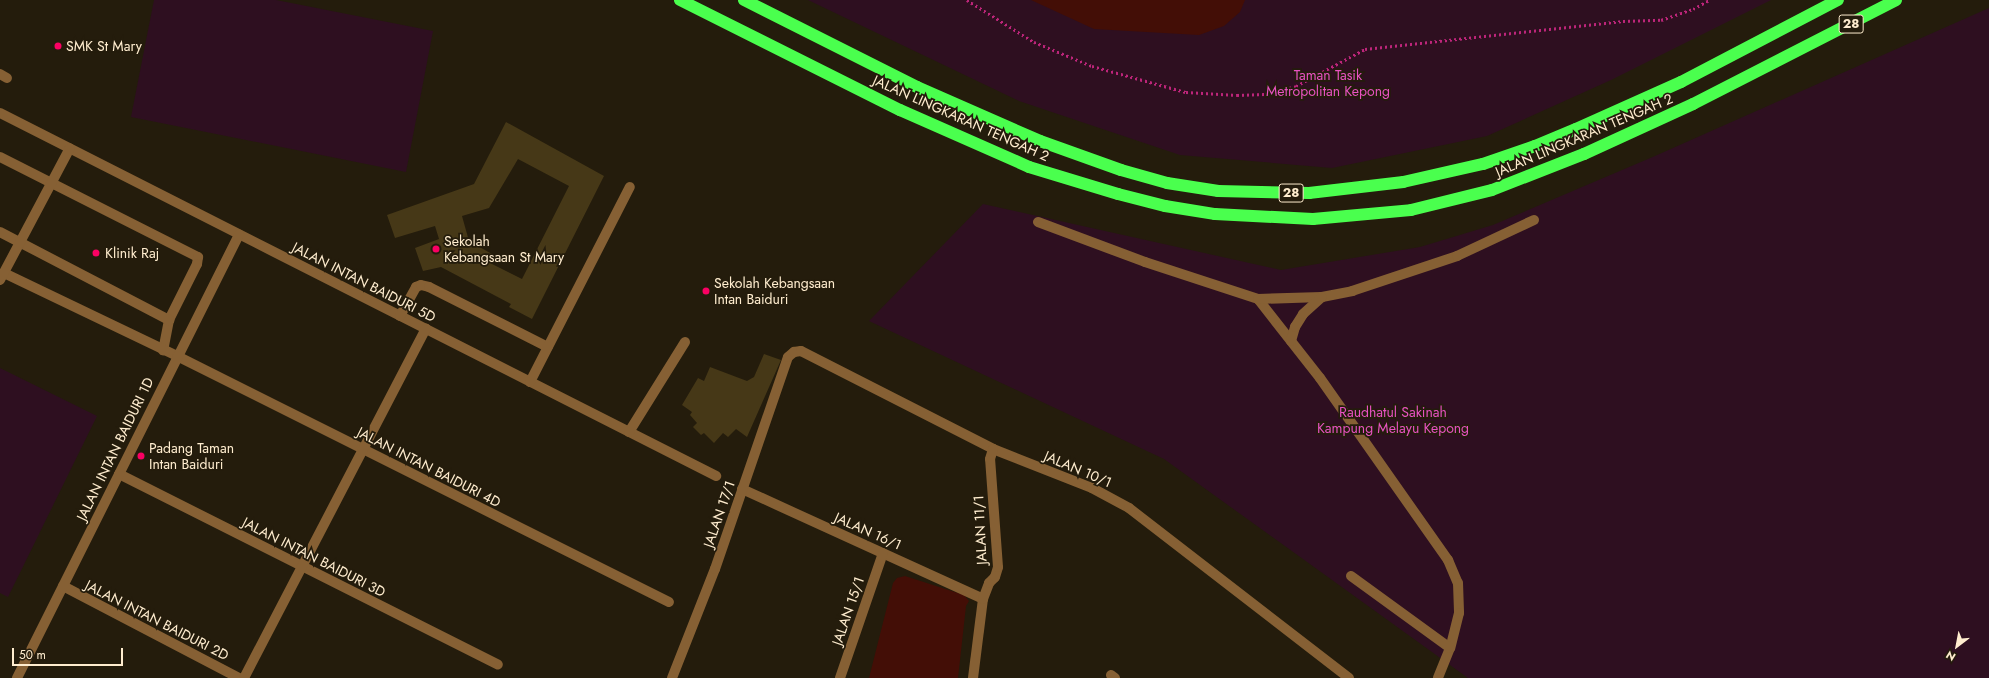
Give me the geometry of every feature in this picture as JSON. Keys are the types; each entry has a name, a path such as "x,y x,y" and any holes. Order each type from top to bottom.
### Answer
{"highway":[{"name":"JALAN LINGKARAN TENGAH 2","path":"680,0 900,110 1029,167 1118,194 1165,206 1215,214 1313,219 1411,210 1492,190 1584,154 1693,104 1896,0"},
{"name":"JALAN LINGKARAN TENGAH 2","path":"744,0 917,87 1040,141 1121,170 1167,183 1218,190 1309,193 1403,182 1483,164 1535,146 1576,130 1681,82 1838,0"}],"street":[{"name":"JALAN INTAN BAIDURI 5D","path":"0,113 716,476"},
{"path":"2,276 70,148"},
{"path":"0,157 198,257 197,264 169,320 163,350"},
{"path":"530,382 630,187"},
{"path":"1038,222 1145,262 1258,299 1322,297 1352,291 1457,256 1534,220"},
{"path":"0,232 169,320"},
{"name":"JALAN INTAN BAIDURI 1D","path":"17,678 239,234"},
{"name":"JALAN INTAN BAIDURI 4D","path":"2,276 177,356 669,602"},
{"path":"400,316 416,287 421,285 429,287 548,347"},
{"path":"1291,341 1295,327 1303,314 1322,297"},
{"path":"1258,299 1320,378 1448,560 1458,583 1459,613 1450,648 1438,678"},
{"path":"244,678 426,329"},
{"path":"630,432 686,342"},
{"name":"JALAN 10/1","path":"788,357 794,352 801,350 993,449 1092,488 1129,508 1348,678"},
{"name":"JALAN 17/1","path":"672,678 714,569 788,357"},
{"name":"JALAN 11/1","path":"973,678 983,599 990,583 995,577 998,568 990,459 993,449"},
{"name":"JALAN INTAN BAIDURI 3D","path":"119,474 498,664"},
{"name":"JALAN 16/1","path":"742,489 983,599"},
{"name":"JALAN 15/1","path":"840,678 883,553"},
{"path":"1351,576 1450,648"},
{"name":"JALAN INTAN BAIDURI 2D","path":"63,586 239,678"}],"path":[{"path":"967,0 1034,42 1092,66 1186,92 1237,95 1265,94 1296,86 1365,49 1623,21 1661,20 1693,9 1709,0"}],"green space":[{"path":"154,0 276,0 433,31 406,172 131,117"},
{"name":"Taman Tasik Metropolitan Kepong","path":"808,0 1771,0 1611,80 1487,136 1332,168 1180,155 1019,101"},
{"name":"Raudhatul Sakinah Kampung Melayu Kepong","path":"1989,8 1989,678 1468,678 1164,459 869,321 983,204 1281,270 1420,247 1493,225 1655,156"},
{"path":"0,368 97,416 8,597 0,593"}],"shaded area":[{"path":"1031,0 1245,0 1240,12 1224,26 1199,35 1094,29"},
{"path":"905,576 964,595 969,601 966,606 958,678 869,678 893,583 897,578"}],"building":[{"path":"506,122 604,176 532,319 509,307 511,304 441,267 423,271 415,248 439,239 435,226 395,238 387,215 474,184","holes":["518,159 569,186 522,279 488,262 492,254 469,241 462,216 489,208"]},
{"path":"764,354 781,360 747,437 736,429 728,437 723,433 714,443 704,433 701,435 693,427 697,423 690,415 692,412 682,405 698,378 704,381 710,367 747,381 754,377"}],"place":[{"name":"SMK St Mary","path":"58,46"},
{"name":"Sekolah Kebangsaan St Mary","path":"436,249"},
{"name":"Klinik Raj","path":"96,253"},
{"name":"Sekolah Kebangsaan Intan Baiduri","path":"706,291"},
{"name":"Padang Taman Intan Baiduri","path":"141,456"}]}
